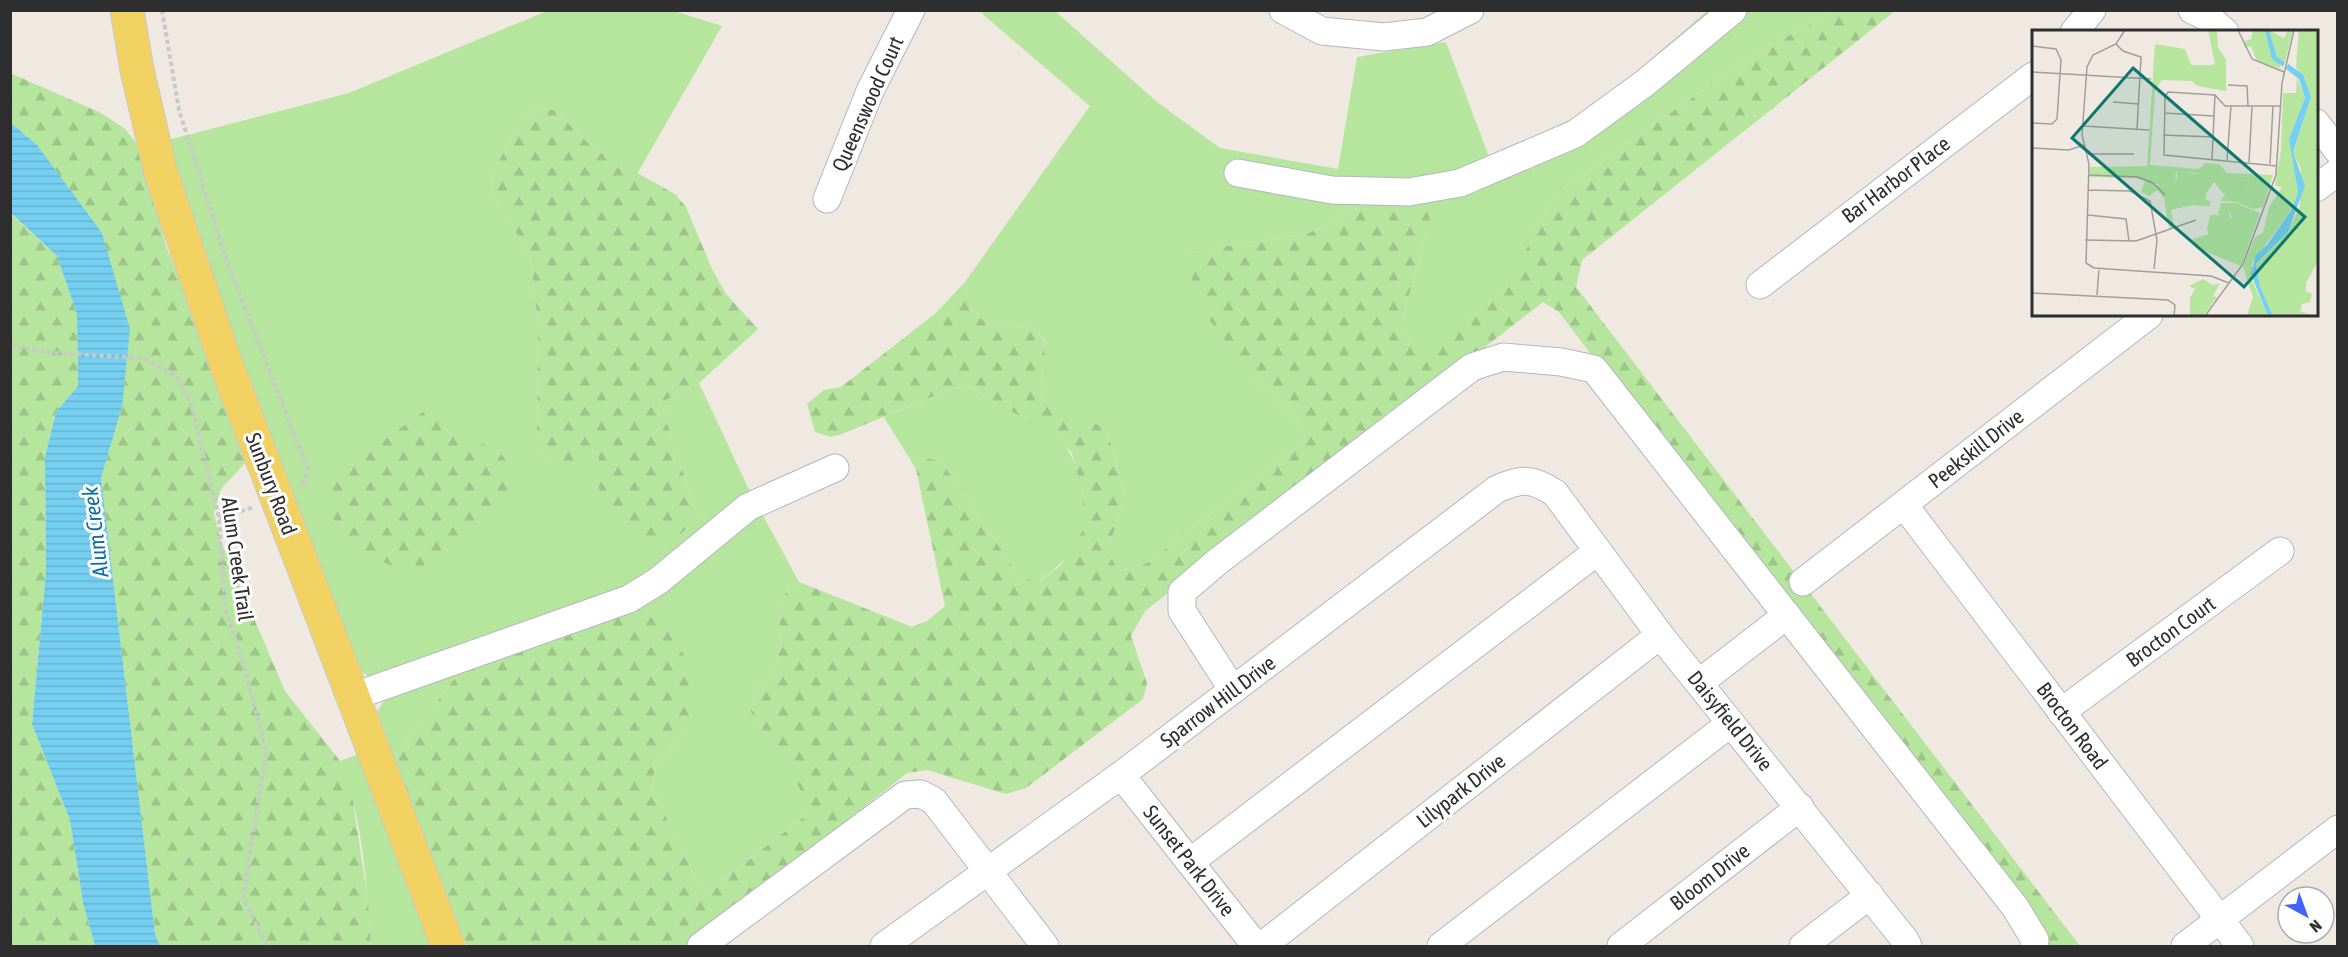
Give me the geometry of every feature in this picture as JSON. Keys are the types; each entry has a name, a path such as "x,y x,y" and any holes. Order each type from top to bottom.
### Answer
{"main road":[{"name":"Sunbury Road","path":"127,10 137,70 161,173 225,361 448,946"}],"street":[{"name":"Queenswood Court","path":"827,199 870,91 911,10"},
{"path":"1283,10 1322,31 1384,37 1427,32 1470,10"},
{"path":"1238,173 1332,190 1409,192 1460,183 1575,134 1645,83 1733,10"},
{"path":"2076,30 2092,10"},
{"name":"Bar Harbor Place","path":"1760,285 2032,77"},
{"path":"2318,126 2337,151"},
{"path":"2318,186 2337,172"},
{"name":"Peekskill Drive","path":"1803,582 2148,316"},
{"path":"1233,690 1182,611 1182,592 1217,562 1472,367 1503,357 1561,362 1594,369 2015,907 2035,940 2034,946"},
{"path":"352,697 630,599 658,581 748,507 835,468"},
{"name":"Sparrow Hill Drive","path":"895,943 986,870 1121,775 1497,489 1516,481 1527,481 1537,482 1555,493"},
{"name":"Daisyfield Drive","path":"1555,493 1660,635 1800,807 1908,946"},
{"name":"Brocton Road","path":"1904,505 2240,946"},
{"path":"1190,862 1598,551"},
{"name":"Brocton Court","path":"2061,712 2280,551"},
{"path":"1699,683 1787,615"},
{"name":"Lilypark Drive","path":"1262,946 1660,635"},
{"path":"1441,946 1731,723"},
{"name":"Sunset Park Drive","path":"1121,775 1256,946"},
{"path":"701,946 905,795 921,794 934,801 1045,946"},
{"name":"Bloom Drive","path":"1621,946 1800,807"},
{"path":"2185,946 2337,829"},
{"path":"1803,946 1870,895"}],"path":[{"path":"162,10 179,110 226,260 308,470 304,482 277,500 219,518"},
{"name":"Alum Creek Trail","path":"10,346 54,353 143,358 177,376 192,407 219,518 225,609 244,666 267,751 243,898 267,946"}],"green space":[{"path":"547,11 674,11 722,26 637,174 594,149 556,111 541,107 522,118 493,172 492,194 530,255 538,324 537,447 549,461 591,450 599,456 599,482 697,515 663,410 666,400 699,383 751,494 634,591 374,681 359,669 204,270 164,141 349,93"},
{"path":"979,11 1055,11 1157,102 1220,148 1338,169 1357,57 1446,42 1489,157 1593,109 1707,11 1835,11 1756,53 1564,188 1539,222 1514,277 1495,299 1423,347 1410,342 1401,323 1430,221 1390,190 1307,234 1187,252 1254,378 1307,430 1301,444 1147,563 1131,570 1118,569 1107,551 1125,500 1107,428 1053,410 1040,394 1046,342 1033,328 986,323 972,310 965,282 1090,106"},
{"path":"1835,11 1895,11 1582,260 1576,287 2080,946 2035,946 2027,928 1559,312 1543,302 1145,611 1131,636 1147,683 1143,699 1026,788 1006,794 927,770 907,773 687,946 467,946 394,771 398,751 462,669 638,604 664,624 696,674 696,701 688,730 655,765 652,788 697,881 709,891 806,815 811,806 751,712 753,693 775,667 781,646 779,608 788,589 799,582 912,627 927,621 945,606 916,469 926,458 941,461 1021,579 1041,581 1061,565 1082,532 1083,494 1072,453 1059,439 968,386 951,389 842,434 831,437 815,432 807,404 824,390 841,387 936,313 965,282 972,310 986,323 1033,328 1046,343 1040,394 1053,409 1107,428 1125,500 1107,551 1118,569 1131,570 1147,563 1301,444 1307,430 1254,378 1198,305 1186,252 1307,234 1390,190 1423,192 1430,221 1401,323 1410,342 1423,346 1495,299 1514,276 1539,222 1564,188 1756,53"},
{"path":"10,73 99,112 124,128 140,147 166,246 250,458 221,489 214,513 221,542 285,691 340,761 351,788 368,901 371,946 160,946 155,934 101,478 122,407 37,145 11,123"},
{"path":"541,107 556,111 594,149 675,194 686,207 712,269 726,294 758,329 699,383 666,400 663,410 697,515 683,532 669,540 654,542 646,540 633,533 613,513 600,494 599,456 592,450 566,467 549,461 537,447 538,324 530,255 492,194 493,172 522,118"},
{"path":"10,213 57,256 77,314 78,386 56,412 45,457 46,571 32,724 70,820 83,903 95,946 11,946"},
{"path":"968,386 1059,439 1066,446 1077,469 1083,497 1082,533 1064,560 1040,581 1021,579 941,461 926,458 916,469 884,417 951,389"},
{"path":"427,409 444,411 470,439 499,451 513,470 513,488 503,509 422,567 405,571 362,554 334,520 328,490 333,477"},
{"path":"760,510 799,582 788,589 779,608 781,646 775,667 753,693 751,712 812,806 806,815 709,891 697,881 652,788 655,765 688,730 638,604"},
{"path":"462,669 398,751 394,771 374,717 387,696"},
{"path":"364,752 435,946 371,946 359,828 348,782 340,761"}],"water":[{"name":"Alum Creek","path":"11,123 37,145 102,233 130,329 122,407 101,478 155,934 160,946 95,946 83,903 70,820 32,724 46,571 45,457 56,412 78,386 77,314 57,256 11,213"}]}
